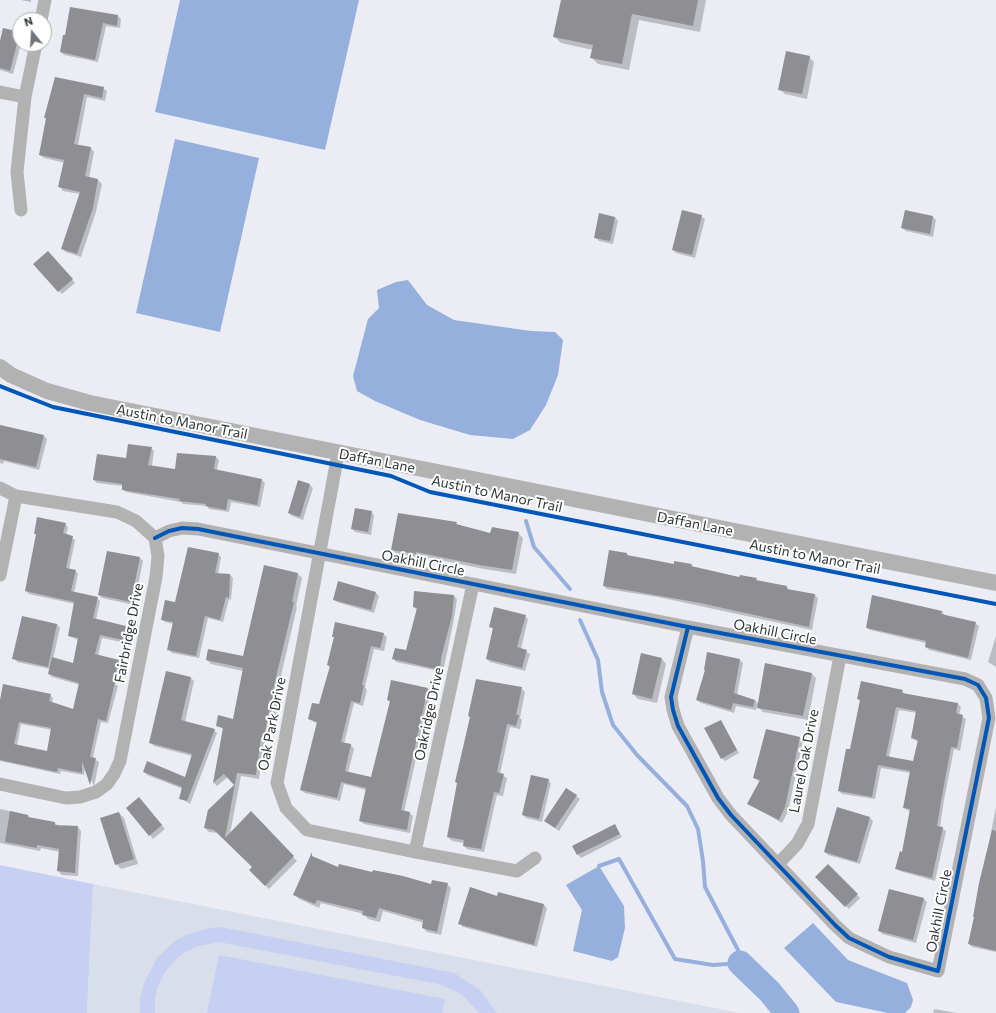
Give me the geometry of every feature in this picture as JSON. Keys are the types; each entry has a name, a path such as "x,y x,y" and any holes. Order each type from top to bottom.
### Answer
{"street":[{"path":"43,12 46,0"},
{"path":"21,210 17,172 25,97 34,52"},
{"path":"0,92 25,97"},
{"name":"Daffan Lane","path":"0,367 11,375 47,391 90,403 338,454 996,583"},
{"name":"Oak Park Drive","path":"338,454 277,783 286,808 307,830 415,852 518,871 535,858"},
{"path":"0,488 16,496 117,512 136,520 155,538"},
{"path":"0,575 16,496"},
{"name":"Oakhill Circle","path":"155,538 182,528 198,528 320,554 688,627 965,679 978,685 986,698 988,718 938,971 889,958 849,938 732,815 718,798 678,726 672,710 671,697 688,627"},
{"name":"Fairbridge Drive","path":"0,784 66,798 80,797 96,792 107,784 114,774 120,761 156,577 158,556 155,538"},
{"name":"Oakridge Drive","path":"415,852 473,584"},
{"name":"Laurel Oak Drive","path":"779,863 797,844 808,824 840,656"}],"shaded area":[{"path":"180,0 359,0 325,150 155,112"},
{"path":"175,139 259,158 220,332 136,313"},
{"path":"408,280 427,305 454,320 531,331 555,332 563,340 558,375 546,405 530,430 513,439 470,435 420,420 375,401 357,391 353,376 368,319 379,308 377,290 396,282"},
{"path":"0,865 93,884 87,1013 0,1013"},
{"path":"599,866 624,906 625,928 618,957 612,961 573,951 582,910 566,885"},
{"path":"93,884 740,1013 87,1013"},
{"path":"813,923 848,960 907,983 913,1000 911,1007 905,1013 888,1013 836,1002 784,948"},
{"path":"221,927 454,973 480,990 497,1013 479,1013 462,994 438,984 219,942 199,946 185,952 174,961 165,972 158,986 155,999 155,1013 140,1013 140,999 144,983 157,958 176,940 186,935 210,928"},
{"path":"219,955 445,999 442,1013 207,1013"}],"building":[{"path":"561,0 698,0 693,26 632,14 622,64 590,58 593,45 553,37"},
{"path":"70,7 118,15 117,26 103,23 95,60 60,52"},
{"path":"3,28 12,30 12,52 15,52 10,71 0,68 0,41"},
{"path":"786,51 810,56 802,94 778,90"},
{"path":"55,77 104,87 102,98 84,94 74,144 91,147 85,176 98,179 93,208 77,254 61,249 80,192 58,187 64,160 39,155 46,118 44,118"},
{"path":"682,210 702,215 692,255 672,250"},
{"path":"905,210 933,216 930,234 901,228"},
{"path":"599,213 615,217 610,241 594,238"},
{"path":"48,251 73,279 58,292 33,264"},
{"path":"0,425 44,435 36,467 0,459"},
{"path":"128,444 152,447 148,465 175,469 177,453 216,456 214,469 262,479 257,505 228,499 226,510 205,506 206,504 179,501 180,499 122,490 122,484 93,480 97,454 126,458"},
{"path":"298,480 310,484 300,517 288,513"},
{"path":"355,508 372,511 368,532 351,529"},
{"path":"398,513 457,522 456,524 490,533 492,527 519,532 512,570 416,552 416,554 391,550"},
{"path":"37,517 66,523 63,533 73,536 66,568 76,570 71,591 98,597 93,618 126,626 123,640 100,635 95,654 119,660 113,682 115,682 106,721 98,719 90,757 96,758 90,785 82,761 82,773 58,768 57,772 0,760 0,700 3,684 51,694 49,701 73,709 79,683 48,674 52,657 73,663 78,638 68,636 74,602 25,591 36,534 34,534","holes":["19,722 51,728 47,751 14,744"]},
{"path":"188,547 219,553 215,573 230,574 229,598 226,597 220,620 205,616 196,656 167,650 173,622 161,620 165,600 175,602"},
{"path":"609,550 674,564 674,561 692,564 691,566 739,577 740,575 757,578 756,580 787,586 787,589 815,594 809,627 700,603 603,586"},
{"path":"107,551 140,557 131,602 98,595"},
{"path":"264,565 298,573 292,602 294,602 272,694 275,695 272,712 269,711 264,738 261,737 256,775 237,773 225,838 251,811 294,856 265,886 249,870 252,867 214,830 204,828 208,810 234,785 224,774 213,783 223,728 216,726 218,715 233,719 243,668 206,660 208,649 243,656"},
{"path":"338,581 376,592 371,610 333,600"},
{"path":"414,591 454,595 452,616 441,658 440,670 392,659 395,648 406,650 417,608 413,607"},
{"path":"872,595 942,611 941,614 976,622 968,658 925,647 926,641 866,628"},
{"path":"494,607 526,615 517,647 527,650 522,668 486,659 493,628 489,627"},
{"path":"22,616 57,624 48,667 12,659"},
{"path":"335,622 384,633 380,648 371,646 362,685 364,685 360,703 351,701 341,742 351,744 345,771 371,777 390,701 387,700 391,680 428,688 401,810 410,812 407,830 359,821 366,788 341,782 337,798 300,790 317,722 308,719 312,703 319,704 330,666 327,665 334,637 332,637"},
{"path":"707,652 740,659 734,693 755,700 753,707 733,703 731,710 696,700 705,670"},
{"path":"641,653 662,658 652,699 632,694"},
{"path":"765,663 812,673 803,716 757,708"},
{"path":"166,671 191,677 181,720 215,729 187,801 179,799 182,787 143,772 147,761 185,777 192,754 149,743"},
{"path":"476,679 522,687 516,715 519,715 516,726 507,724 497,772 504,774 499,793 494,792 481,849 463,846 464,840 447,837 457,783 455,782 470,717 468,716"},
{"path":"861,681 903,690 902,693 958,703 956,713 963,715 957,748 951,747 937,826 943,827 932,878 895,869 900,851 902,852 910,809 903,808 910,771 878,765 872,797 838,791 846,749 850,749 860,700 857,699","holes":["896,707 916,711 911,738 918,740 913,761 886,756"]},
{"path":"721,720 737,750 721,759 704,728"},
{"path":"766,729 800,737 785,807 779,820 747,804 760,780 753,778"},
{"path":"531,775 549,779 539,819 522,815"},
{"path":"566,788 577,795 555,828 544,821"},
{"path":"139,797 162,825 149,836 126,808"},
{"path":"837,807 870,817 857,862 824,852"},
{"path":"10,811 28,815 28,817 55,822 55,825 78,826 75,873 57,871 59,849 37,845 37,848 5,842"},
{"path":"119,812 134,859 115,865 100,818"},
{"path":"615,824 620,834 577,855 572,846"},
{"path":"992,830 996,831 996,951 968,944 979,883"},
{"path":"312,852 312,856 338,867 339,864 372,872 373,870 403,876 431,884 432,880 448,883 437,932 422,928 423,920 379,908 376,918 362,915 363,911 317,900 315,904 293,895"},
{"path":"828,864 858,894 845,907 815,877"},
{"path":"470,887 497,896 498,892 544,904 534,945 458,924"},
{"path":"889,889 924,898 913,940 878,931"}],"waterway":[{"path":"526,521 534,547 570,589"},
{"path":"580,620 598,660 602,692 613,725 637,755 687,806 698,829 705,887 738,950 740,963 713,965 675,959 619,859 599,866"},
{"path":"740,963 770,992 787,1013"}],"cycle path":[{"name":"Austin to Manor Trail","path":"0,386 53,407 391,476 430,492 996,604"},
{"path":"155,538 169,531 182,528 198,529 688,627 671,697 673,710 678,726 718,798 731,815 849,938 889,957 938,971 989,718 986,698 978,685 965,679 688,627"}]}
